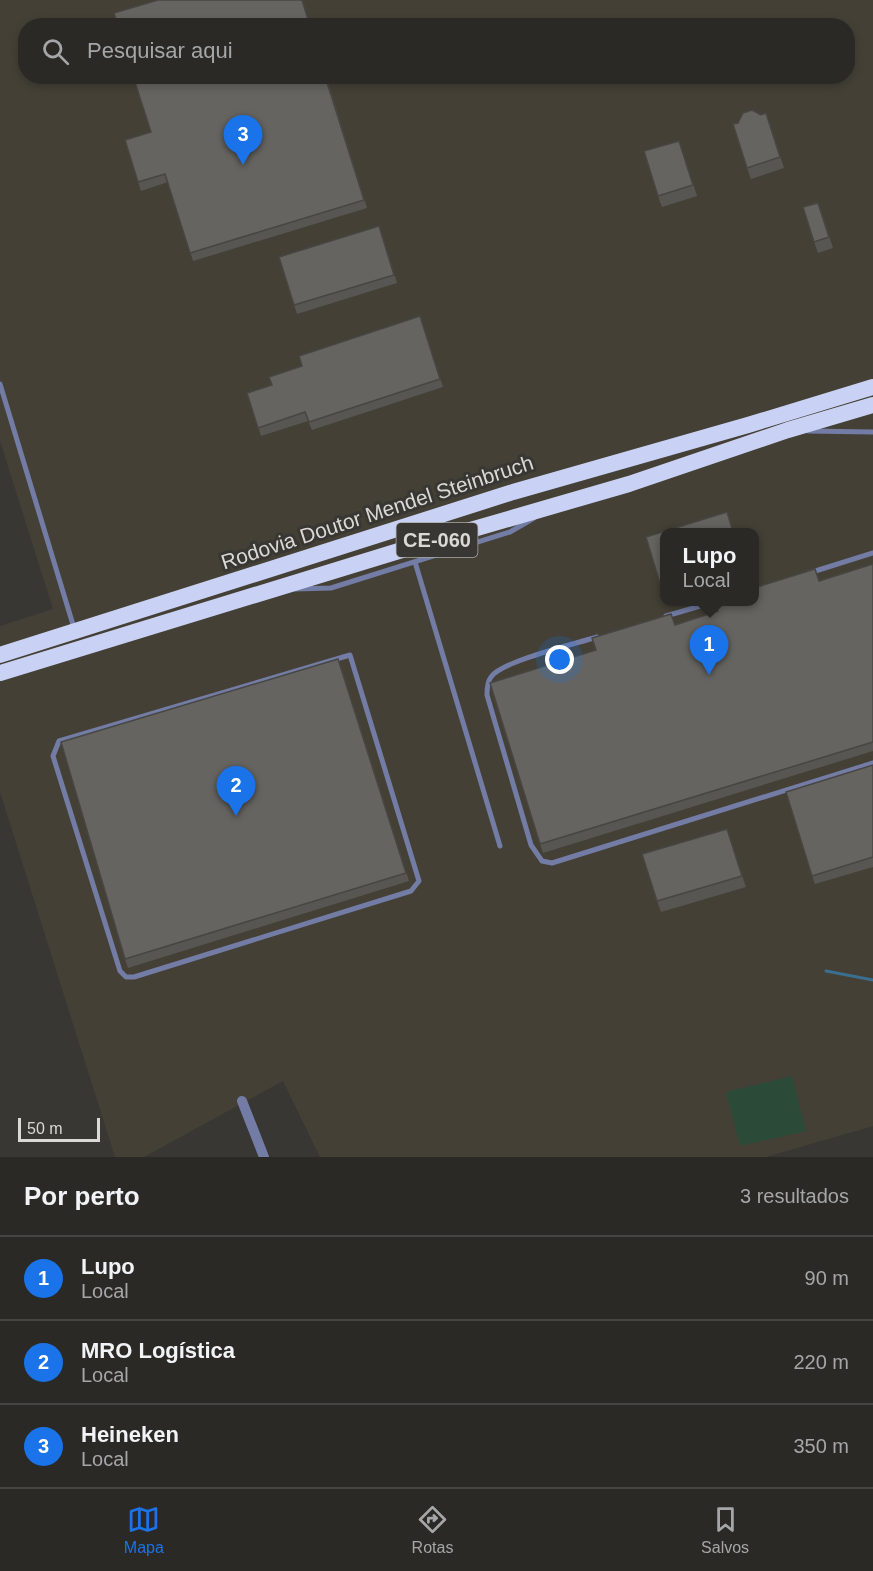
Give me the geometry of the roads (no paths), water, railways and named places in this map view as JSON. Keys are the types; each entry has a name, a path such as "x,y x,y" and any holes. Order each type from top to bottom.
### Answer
{"highway":[{"name":"Rodovia Doutor Mendel Steinbruch","path":"0,656 513,492 873,387"},
{"name":"Rodovia Doutor Mendel Steinbruch","path":"0,674 546,508 873,405"}],"street":[{"path":"242,1101 264,1157"}],"lane":[{"path":"0,384 75,633"},
{"path":"788,430 873,432"},
{"path":"279,588 331,588 510,532 546,508"},
{"path":"797,576 873,553"},
{"path":"415,562 500,846"},
{"path":"657,619 701,606"},
{"path":"600,636 508,665 498,670 488,684 487,695 531,845 542,861 552,863 873,763"},
{"path":"350,655 418,880 411,891 134,977 126,976 120,971 53,756 59,741 350,655"}],"waterway":[{"path":"826,971 873,980"}],"place":[{"name":"Heineken","path":"243,165"},
{"name":"Lupo","path":"709,675"},
{"name":"MRO Logística","path":"236,816"}]}
